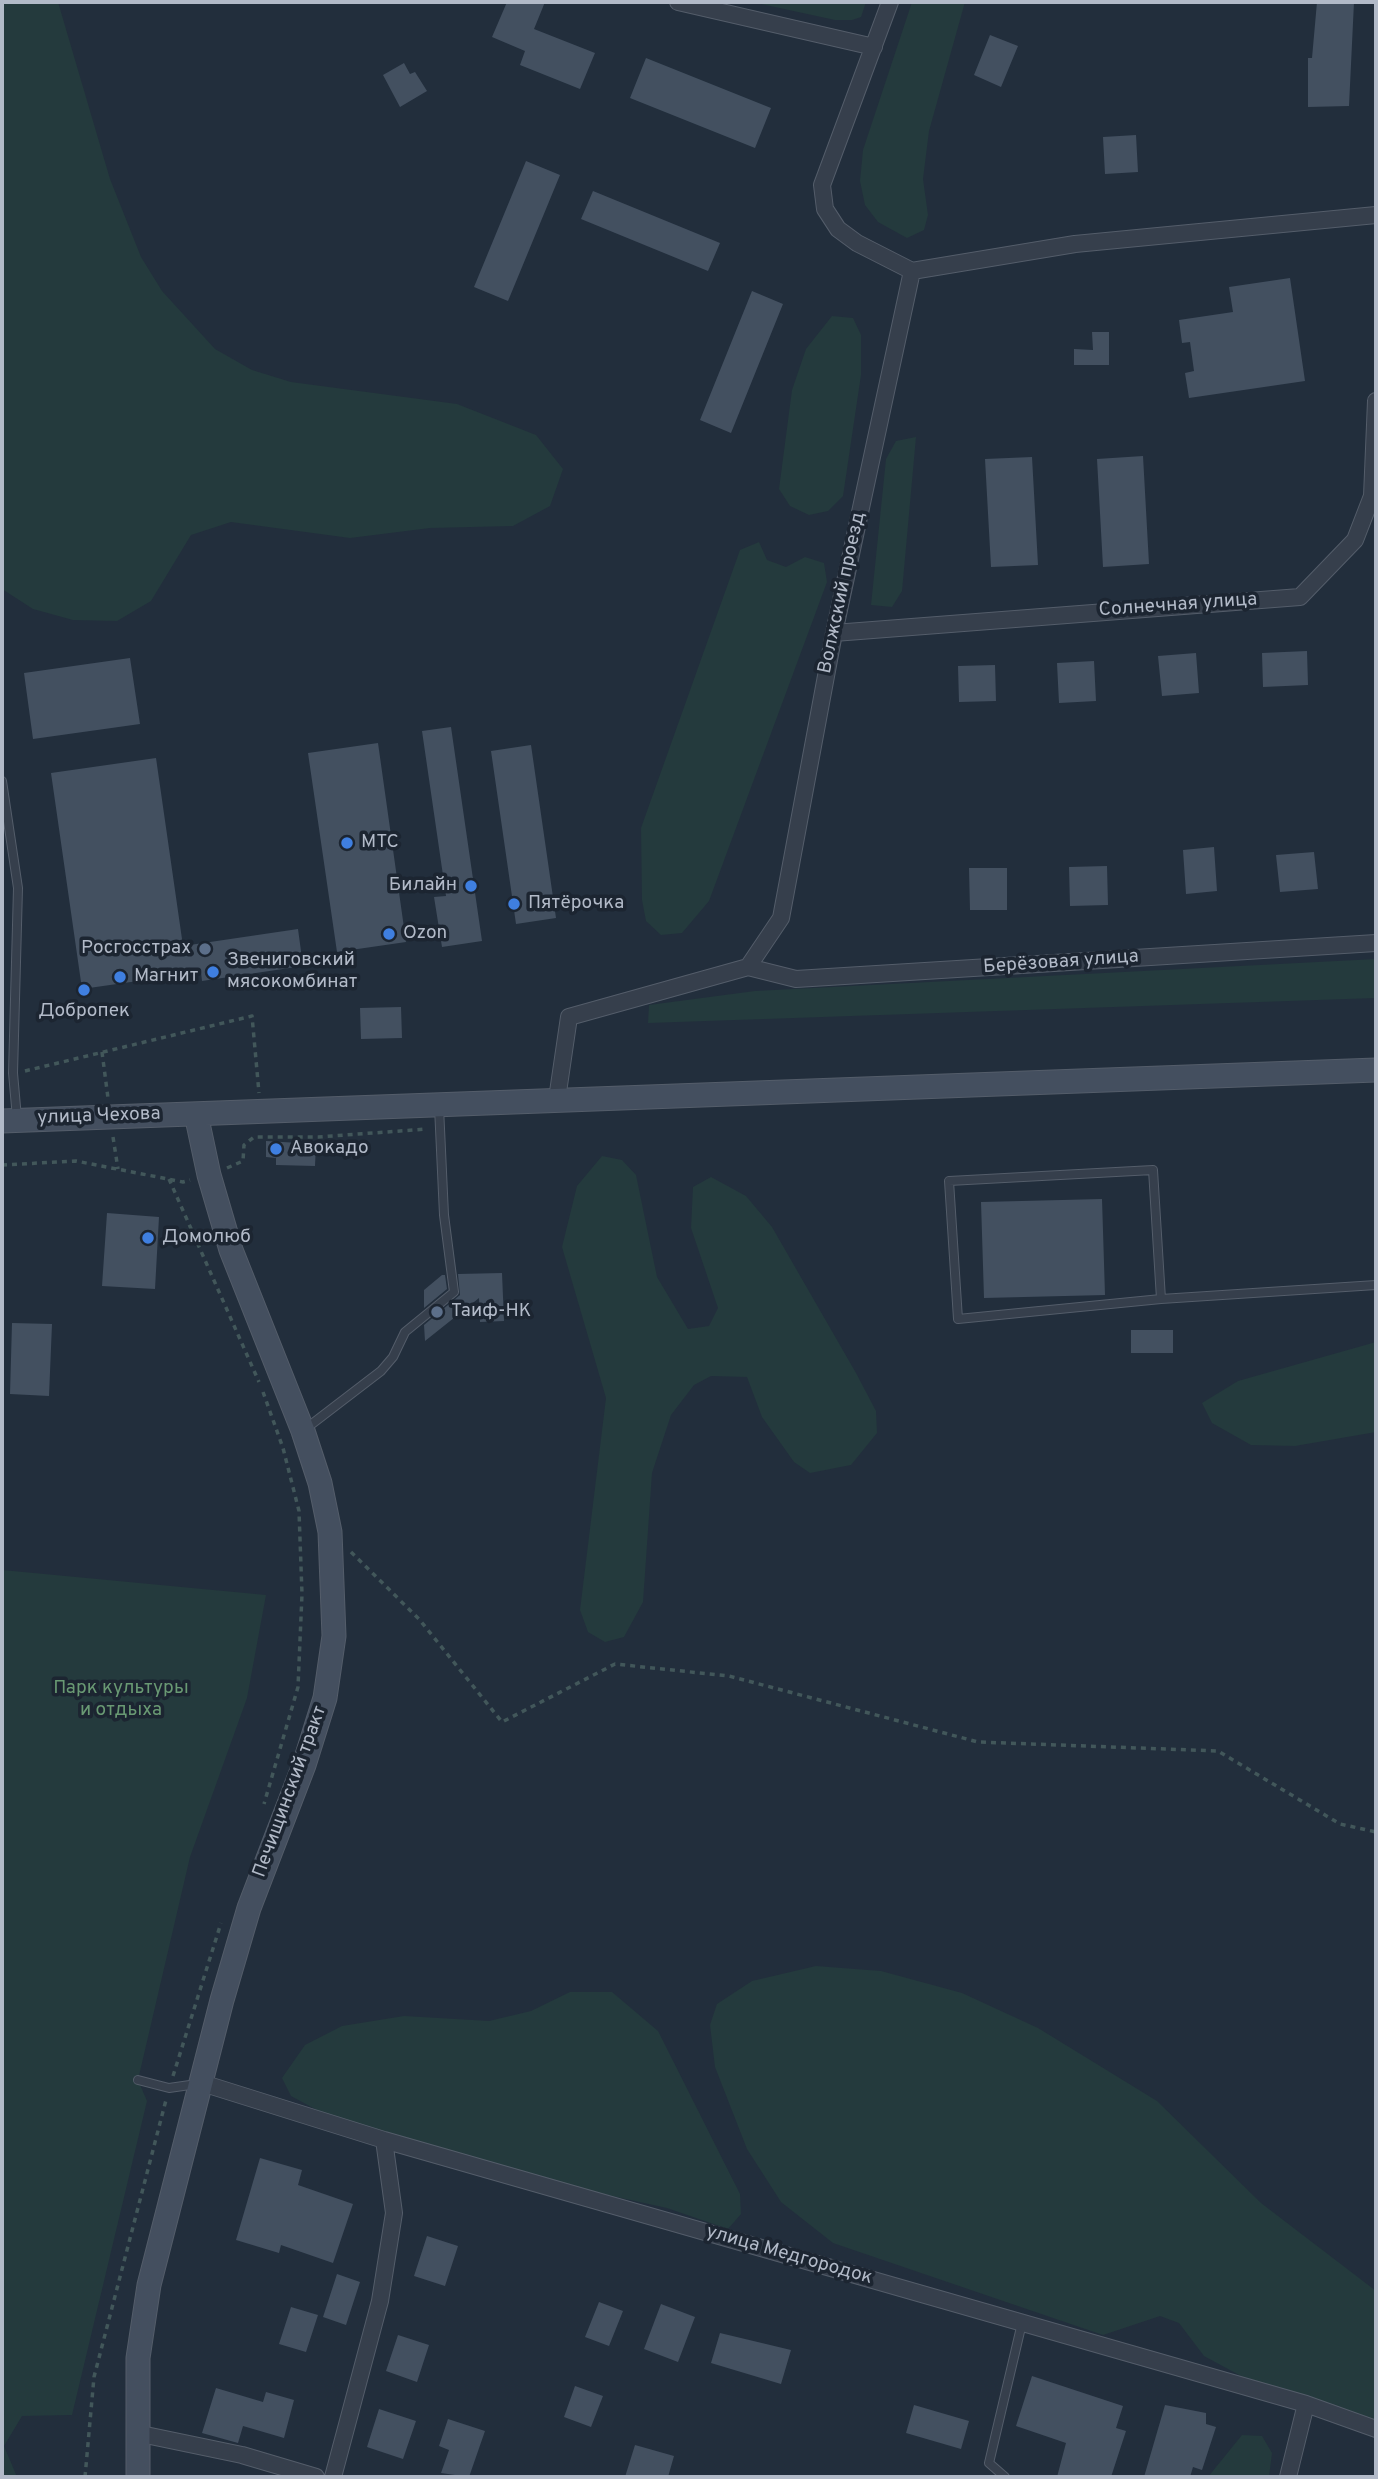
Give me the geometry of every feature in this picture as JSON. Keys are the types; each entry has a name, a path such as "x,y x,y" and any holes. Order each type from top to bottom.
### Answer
{"street":[{"path":"678,2 874,47"},
{"path":"890,2 822,186 825,209 838,229 857,243 912,271 1074,244 1376,215"},
{"name":"Волжский проезд","path":"748,967 781,918 834,633 912,271"},
{"name":"Солнечная улица","path":"834,633 1300,597 1355,540 1372,496 1376,401"},
{"name":"Берёзовая улица","path":"748,967 796,979 1376,943"},
{"path":"557,1099 569,1017 748,967"},
{"name":"улица Чехова","path":"10,1121 1376,1070"},
{"name":"Печищинский тракт","path":"138,2477 138,2358 149,2285 249,1909 304,1765 325,1698 334,1636 330,1532 320,1483 303,1431 231,1250 209,1175 196,1114"},
{"name":"улица Медгородок","path":"202,2084 384,2140 1306,2404 1376,2429"},
{"path":"333,2477 380,2301 394,2213 384,2140"},
{"path":"1288,2477 1306,2404"},
{"path":"136,2433 242,2455 316,2477"}],"lane":[{"path":"2,781 18,888 10,1121"},
{"path":"303,1431 381,1371 393,1357 405,1332 454,1292 444,1215 439,1104"},
{"path":"1161,1299 1153,1170 949,1181 958,1319 1161,1299 1376,1285"},
{"path":"138,2080 169,2088 202,2084"},
{"path":"1005,2477 989,2463 1022,2323"}],"path":[{"path":"13,1073 253,1016 262,1137"},
{"path":"169,1179 260,1385 283,1448 299,1511 302,1594 298,1687 263,1807"},
{"path":"330,1532 419,1619 502,1722 615,1664 729,1676 978,1742 1218,1751 1340,1824 1376,1832"},
{"path":"85,2477 93,2377 169,2088 222,1919"}],"green space":[{"path":"2,2 58,2 110,179 141,257 162,291 215,349 252,370 291,382 457,404 536,435 563,469 550,506 513,526 430,528 350,538 231,522 191,535 151,601 117,621 73,620 33,609 2,589"},
{"path":"752,2 866,2 861,17 835,20"},
{"path":"912,2 965,2 929,131 923,179 928,215 924,230 907,238 878,222 865,205 860,181 863,150"},
{"path":"832,316 853,318 861,335 861,375 843,496 828,511 809,515 790,506 779,489 792,390 806,349"},
{"path":"916,437 902,591 892,607 871,605 886,459 896,441"},
{"path":"759,542 767,560 786,567 805,557 824,563 827,582 709,901 682,933 661,935 646,921 642,900 641,828 740,550"},
{"path":"1376,959 1376,998 648,1023 649,1005 755,991"},
{"path":"602,1156 622,1160 636,1175 657,1277 688,1329 709,1326 718,1308 691,1228 693,1187 711,1177 746,1196 772,1227 856,1373 876,1411 877,1433 851,1465 810,1473 794,1462 762,1417 747,1377 711,1376 694,1385 671,1415 652,1473 643,1602 624,1637 605,1642 588,1632 580,1610 606,1398 562,1247 577,1186"},
{"path":"1376,1342 1376,1432 1295,1446 1251,1445 1212,1423 1202,1403 1238,1381"},
{"name":"Парк культуры и отдыха","path":"2,1570 266,1595 247,1698 190,1857 138,2080 147,2101 72,2415 22,2416 4,2446 17,2477 2,2477"},
{"path":"816,1966 881,1971 962,1993 1038,2028 1157,2101 1261,2203 1376,2291 1376,2420 1241,2376 1204,2356 1179,2323 1160,2316 1103,2335 833,2243 781,2202 747,2149 715,2067 710,2025 717,2004 752,1981"},
{"path":"570,1992 612,1992 658,2031 740,2194 741,2214 728,2229 667,2208 530,2178 328,2116 291,2096 282,2078 305,2045 342,2026 404,2016 489,2021 531,2011"},
{"path":"1242,2435 1262,2436 1272,2453 1269,2477 1208,2477"}],"building":[{"path":"507,2 545,2 534,29 595,53 580,89 520,65 525,51 492,37"},
{"path":"1317,2 1354,2 1349,106 1308,107 1308,58 1312,58"},
{"path":"990,35 1018,46 1001,87 974,75"},
{"path":"646,58 771,108 755,148 630,98"},
{"path":"404,63 410,74 415,72 427,91 400,107 383,75"},
{"path":"1136,135 1138,172 1105,174 1103,137"},
{"path":"526,161 560,175 508,301 474,287"},
{"path":"593,191 720,243 708,271 581,219"},
{"path":"1290,278 1305,381 1189,398 1185,373 1194,371 1190,342 1182,343 1179,320 1233,312 1229,287"},
{"path":"752,291 783,304 731,433 700,420"},
{"path":"1092,332 1109,332 1109,365 1074,365 1074,349 1093,350"},
{"path":"1143,456 1149,564 1103,567 1097,459"},
{"path":"1032,457 1038,565 991,567 985,459"},
{"path":"1307,651 1308,685 1263,687 1262,653"},
{"path":"1196,653 1199,693 1162,696 1158,656"},
{"path":"130,658 140,724 33,739 24,673"},
{"path":"1094,661 1096,701 1059,703 1057,663"},
{"path":"995,665 996,701 959,702 958,666"},
{"path":"451,727 482,941 442,947 434,897 446,896 422,731"},
{"path":"378,743 406,942 337,952 308,753"},
{"path":"531,745 556,918 516,924 491,751"},
{"path":"156,758 183,946 298,929 303,966 202,981 201,972 82,989 51,773"},
{"path":"1214,847 1217,891 1186,894 1183,850"},
{"path":"1314,852 1318,889 1280,892 1276,855"},
{"path":"1107,866 1108,905 1070,906 1069,867"},
{"path":"969,868 1007,868 1007,910 970,910"},
{"path":"401,1007 402,1038 361,1039 360,1008"},
{"path":"266,1141 316,1144 315,1166 276,1165 276,1158 266,1157"},
{"path":"1102,1199 1105,1295 984,1298 981,1202"},
{"path":"107,1213 159,1217 155,1289 102,1286"},
{"path":"502,1273 504,1321 480,1322 479,1298 425,1341 424,1325 460,1295 458,1274"},
{"path":"445,1275 447,1289 424,1308 424,1290"},
{"path":"12,1323 52,1324 49,1396 10,1394"},
{"path":"1131,1330 1173,1330 1173,1353 1131,1353"},
{"path":"260,2158 302,2170 298,2185 353,2204 333,2263 281,2245 279,2253 236,2240"},
{"path":"427,2236 458,2246 445,2286 414,2276"},
{"path":"337,2274 360,2282 346,2325 323,2317"},
{"path":"599,2302 623,2311 609,2346 585,2337"},
{"path":"661,2304 695,2317 678,2362 644,2349"},
{"path":"291,2307 318,2315 306,2352 279,2344"},
{"path":"720,2333 791,2350 781,2384 711,2363"},
{"path":"398,2335 429,2345 417,2382 386,2371"},
{"path":"1032,2376 1123,2406 1116,2428 1126,2431 1111,2477 1057,2477 1066,2443 1016,2426"},
{"path":"575,2386 603,2396 591,2427 564,2417"},
{"path":"216,2388 263,2402 266,2392 294,2400 284,2438 243,2426 238,2443 202,2433"},
{"path":"914,2405 969,2421 961,2449 906,2433"},
{"path":"1165,2405 1206,2413 1206,2424 1216,2427 1202,2470 1193,2467 1190,2477 1144,2477"},
{"path":"379,2409 416,2421 403,2459 367,2447"},
{"path":"448,2419 485,2431 469,2477 441,2473 449,2450 439,2446"},
{"path":"635,2445 674,2456 668,2477 625,2477"}],"place":[{"name":"МТС","path":"347,843"},
{"name":"Билайн","path":"471,886"},
{"name":"Пятёрочка","path":"514,904"},
{"name":"Ozon","path":"389,934"},
{"name":"Росгосстрах","path":"205,949"},
{"name":"Звениговский мясокомбинат","path":"213,972"},
{"name":"Магнит","path":"120,977"},
{"name":"Добропек","path":"84,990"},
{"name":"Авокадо","path":"276,1149"},
{"name":"Домолюб","path":"148,1238"},
{"name":"Таиф-НК","path":"437,1312"}]}
